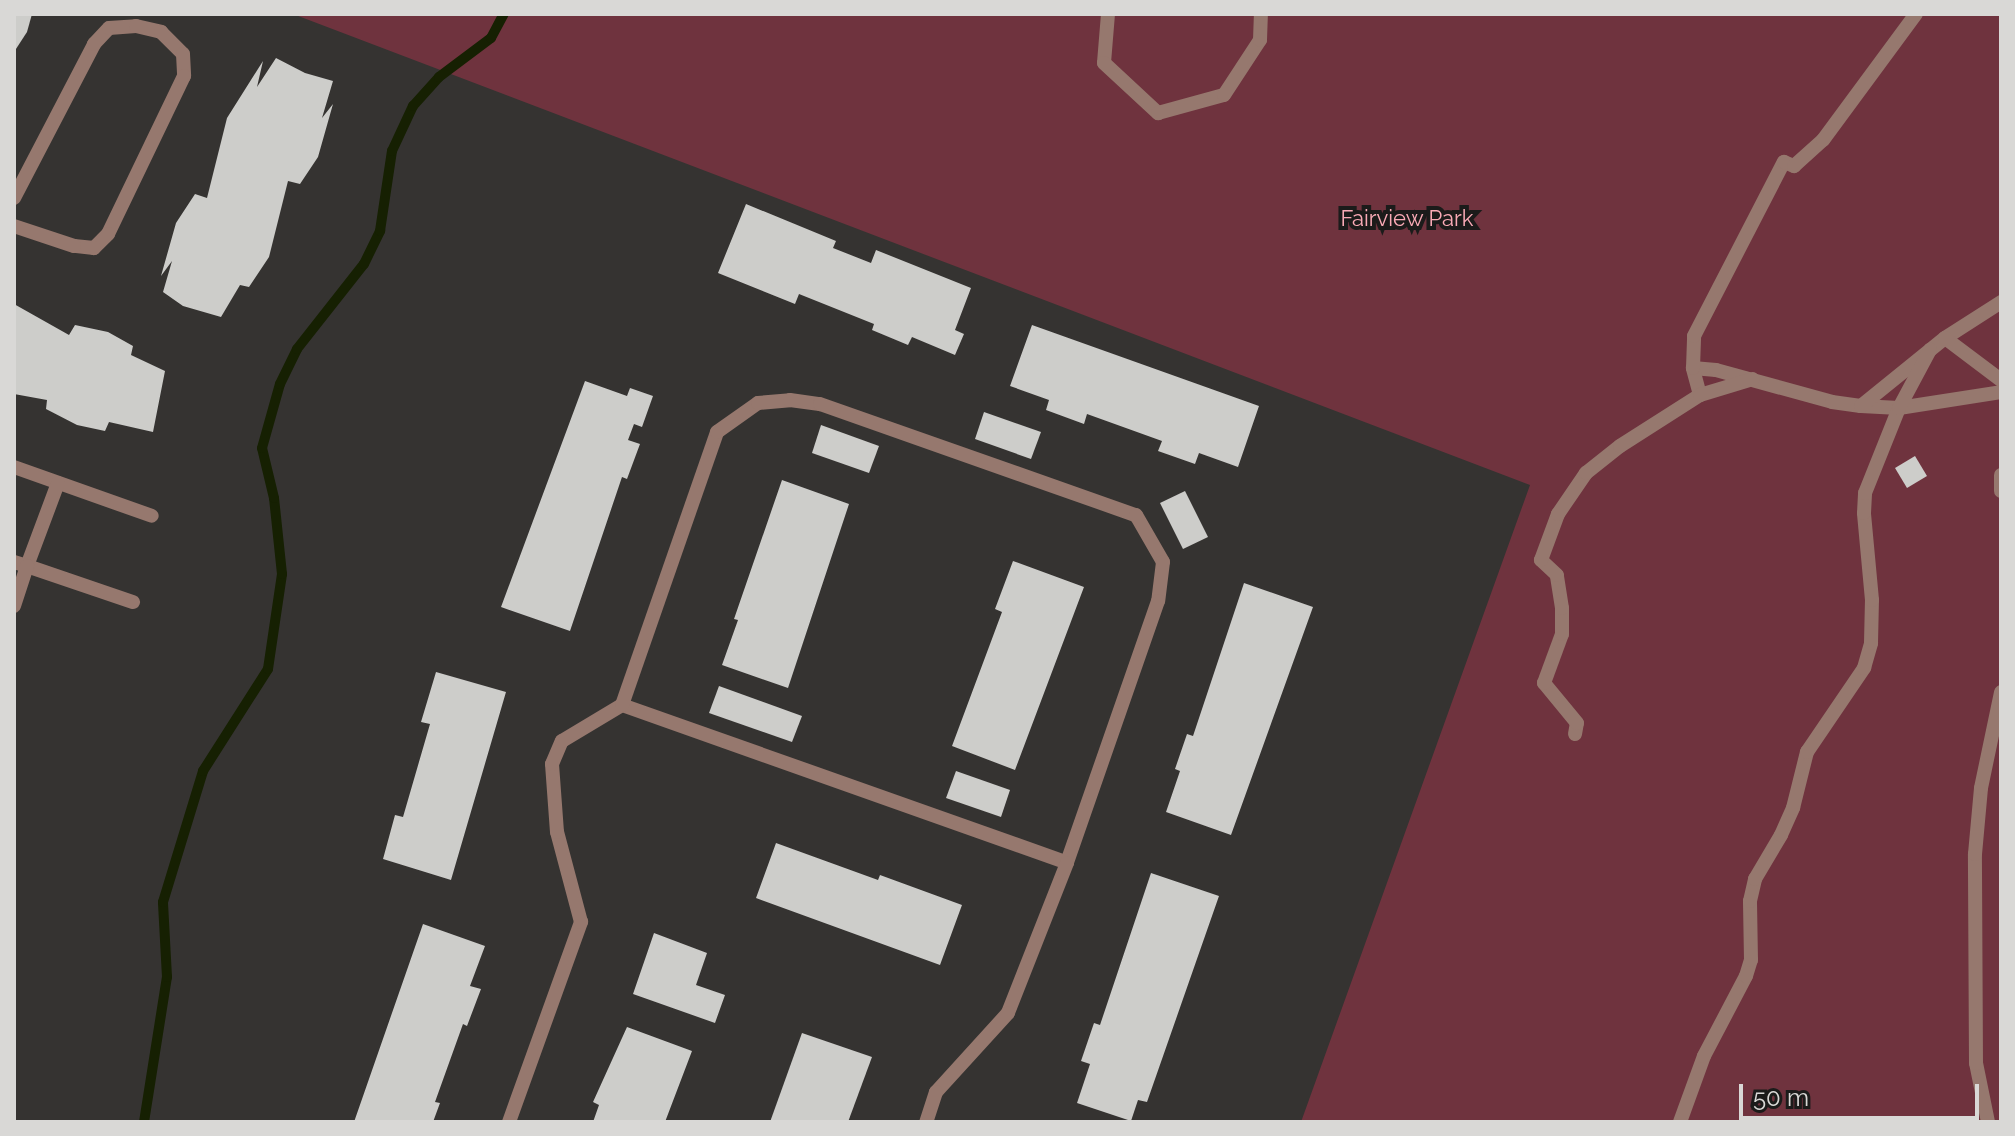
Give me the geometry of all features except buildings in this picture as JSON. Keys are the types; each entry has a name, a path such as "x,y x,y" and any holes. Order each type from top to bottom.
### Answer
{"lane":[{"path":"1108,14 1104,63 1158,113 1224,95 1260,40 1261,14"},
{"path":"1700,395 1693,368 1694,336 1784,162 1794,166 1823,140 1916,14"},
{"path":"14,198 94,44 109,28 136,26 161,32 183,54 184,76 108,234 94,248 74,246 14,226"},
{"path":"1861,406 1945,338 2001,302"},
{"path":"1945,338 2001,380"},
{"path":"1680,1122 1704,1056 1746,976 1751,960 1750,901 1755,879 1793,808 1807,752 1864,668 1871,643 1872,600 1865,493 1899,408 1930,350"},
{"path":"1693,368 1753,379 1832,402 1861,406 1899,408 2001,392"},
{"path":"1575,734 1577,723 1544,683 1562,634 1557,575 1541,560 1558,514 1586,473 1700,395 1753,379"},
{"path":"509,1122 581,922 557,832 552,764 562,741 622,705 717,432 758,403 790,400 820,404 1136,515 1163,562 1158,601 1067,863 1008,1013 936,1092 926,1122"},
{"path":"14,467 152,516"},
{"path":"2001,475 2001,491"},
{"path":"14,606 20,564 58,483"},
{"path":"20,564 133,602"},
{"path":"1988,1122 1976,1063 1975,854 1981,788 2001,692"},
{"path":"622,705 1067,863"}],"green space":[{"name":"Fairview Park","path":"293,14 2001,14 2001,1122 1301,1122 1530,485"}],"waterway":[{"path":"144,1122 167,977 163,902 203,771 268,669 282,574 274,498 262,448 280,384 297,349 364,264 380,231 392,151 413,106 439,77 491,38 504,14"}]}
